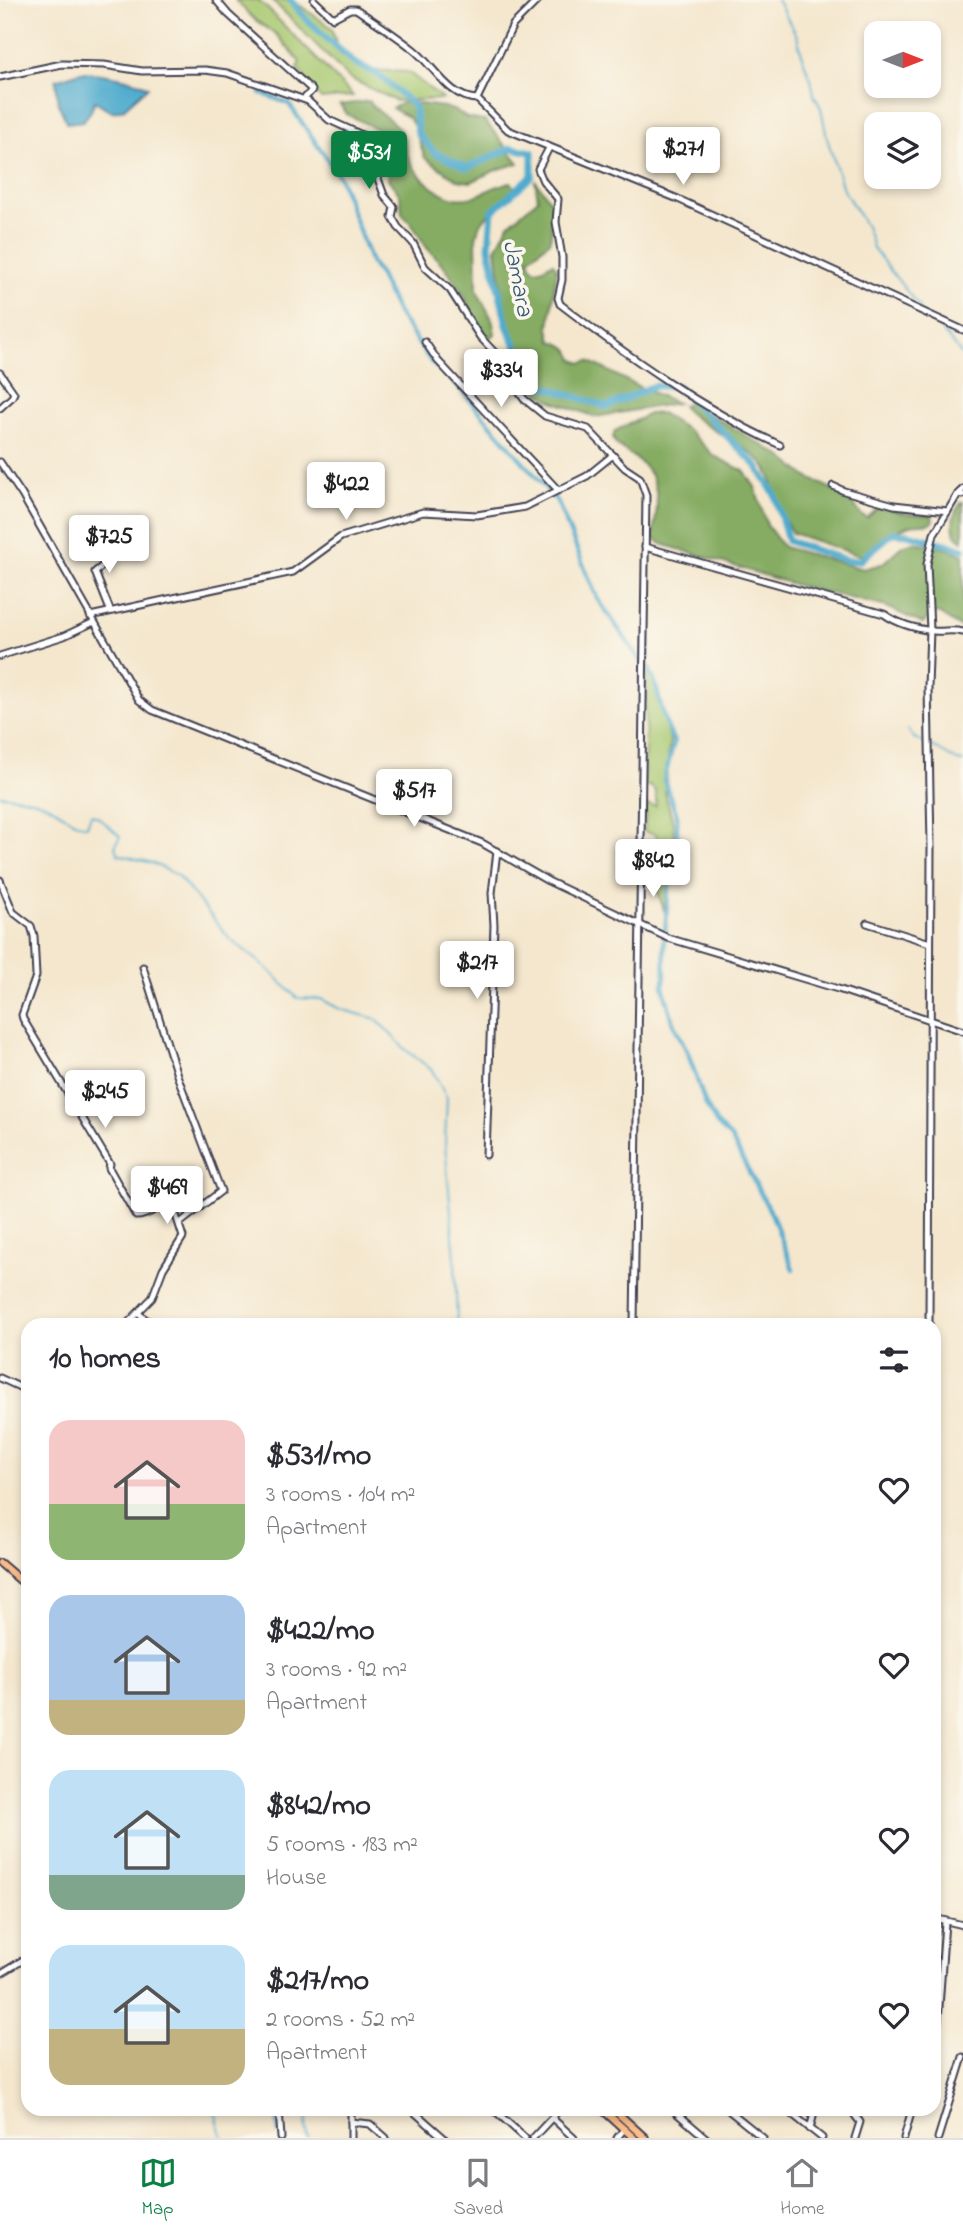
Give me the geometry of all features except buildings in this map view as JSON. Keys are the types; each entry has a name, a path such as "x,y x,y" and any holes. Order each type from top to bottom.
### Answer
{"main road":[{"path":"0,1563 21,1581"},
{"path":"610,2116 634,2138"},
{"path":"626,2116 645,2138"}],"street":[{"path":"216,0 312,90 304,99"},
{"path":"314,0 333,18 350,9 356,9 413,48 441,79 467,99 477,99 508,130 678,199 963,330"},
{"path":"477,99 513,25 538,0"},
{"path":"0,77 62,64 104,65 142,71 205,70 257,82 304,99 329,120 362,135 384,195 394,207 393,217 398,228 413,243 425,267 450,290 480,337 499,357 506,374 524,399 545,416 589,429 625,468 640,478 646,495 634,1318"},
{"path":"549,148 538,169 542,181 558,199 556,222 562,257 562,279 558,298 560,304 680,389 747,429 780,445"},
{"path":"425,342 443,366 558,490"},
{"path":"0,373 13,393 0,408"},
{"path":"0,656 64,636 110,610 176,599 293,572 341,537 422,512 477,515 530,505 593,472 613,455"},
{"path":"0,462 22,495 139,700 152,710 482,843 548,881 668,938 838,989 963,1031"},
{"path":"833,486 894,505 948,511"},
{"path":"929,1318 930,630 927,564 934,534 961,493"},
{"path":"110,610 95,572 129,544"},
{"path":"645,547 884,614 893,620 930,630 938,632 950,629 963,632"},
{"path":"486,1155 494,925 492,893 496,851"},
{"path":"0,880 13,912 31,926 34,936 36,976 22,1015 23,1020 110,1164 109,1168 136,1216 142,1216 166,1204 173,1206 180,1223 183,1237 163,1269 152,1298 134,1318"},
{"path":"867,923 930,943"},
{"path":"143,967 177,1075 221,1191 180,1223"},
{"path":"139,1314 144,1318"},
{"path":"0,1378 21,1388"},
{"path":"941,1920 963,1925"},
{"path":"941,1984 946,1922"},
{"path":"0,1974 21,1960"},
{"path":"938,2138 963,2057"},
{"path":"279,2116 281,2138"},
{"path":"351,2116 351,2138"},
{"path":"419,2116 444,2138"},
{"path":"501,2116 525,2138"},
{"path":"680,2116 706,2138"},
{"path":"735,2116 759,2137"},
{"path":"794,2116 822,2138"},
{"path":"810,2129 813,2116"},
{"path":"855,2116 860,2122 855,2138"},
{"path":"904,2138 910,2116"},
{"path":"533,2138 552,2118 574,2138"},
{"path":"351,2122 370,2124 386,2138"},
{"path":"617,2138 624,2129"}],"green space":[{"path":"235,0 257,0 265,6 353,96 321,99 297,68 300,62 276,34 255,20"},
{"path":"272,0 292,0 332,28 337,47 352,61 371,70 408,72 443,99 396,101 349,78"},
{"path":"369,101 400,130 415,170 440,192 463,199 511,182 515,188 503,204 479,226 476,238 477,291 492,319 495,334 490,338 475,324 465,297 445,267 426,247 412,224 402,214 400,195 388,179 386,139 377,129 348,115 340,105"},
{"path":"405,102 444,107 467,118 485,121 519,163 471,182 458,180 425,158 409,118 392,108"},
{"path":"535,180 552,203 549,242 529,259 536,270 553,263 557,268 549,328 552,341 566,348 574,360 582,363 589,361 677,403 595,417 550,400 535,389 521,366 505,314 496,249 508,225 538,199"},
{"path":"689,402 781,456 807,477 850,498 861,515 867,518 877,509 883,508 908,514 932,515 933,522 911,525 897,531 864,557 792,533 780,512 766,468 743,447 682,406"},
{"path":"661,413 689,431 714,456 744,471 755,487 767,525 783,547 863,569 882,564 902,546 914,542 946,548 963,555 963,629 938,613 931,614 923,624 887,607 796,585 662,544 652,537 657,511 651,476 646,468 616,444 613,438 615,431 649,414"},
{"path":"962,502 963,541 953,528 956,512"},
{"path":"647,660 659,692 670,739 665,793 673,823 675,852 664,910 655,884 645,881 646,875 658,872 658,858 654,852 658,844 656,834 644,832 647,805 656,806 656,793 652,787 644,785"}],"water":[{"path":"80,72 116,76 148,87 123,109 112,112 95,101 83,121 67,123 58,103 56,80"}],"waterway":[{"name":"Jamara","path":"290,0 306,19 354,63 379,75 414,106 418,134 435,153 467,168 511,148 532,152 532,176 492,211 489,247 507,325 525,367 546,387 607,407 654,386 677,386 756,465 775,495 788,541 845,560 859,561 892,533 908,534 963,549"},
{"path":"777,0 797,36 814,95 821,108 843,189 867,228 873,248 920,308"},
{"path":"261,93 289,104 339,176 371,263 397,312 431,362 455,383 557,501 597,598 654,680 674,742 664,780 677,816 677,852 668,892 665,934"},
{"path":"925,315 963,356"},
{"path":"908,730 914,738 927,744"},
{"path":"932,746 963,762"},
{"path":"0,795 45,804 82,825 87,826 91,814 98,817 120,836 115,847 118,854 152,863 177,875 230,939 266,967 297,998 321,999 340,1009 376,1019 406,1050 432,1070 447,1098 445,1144 455,1259 457,1318"},
{"path":"664,939 663,986 674,1025 688,1053 705,1103 716,1123 731,1138 772,1215 793,1269"},
{"path":"216,2116 223,2138"},
{"path":"276,2116 278,2134"},
{"path":"307,2116 308,2138"}]}
